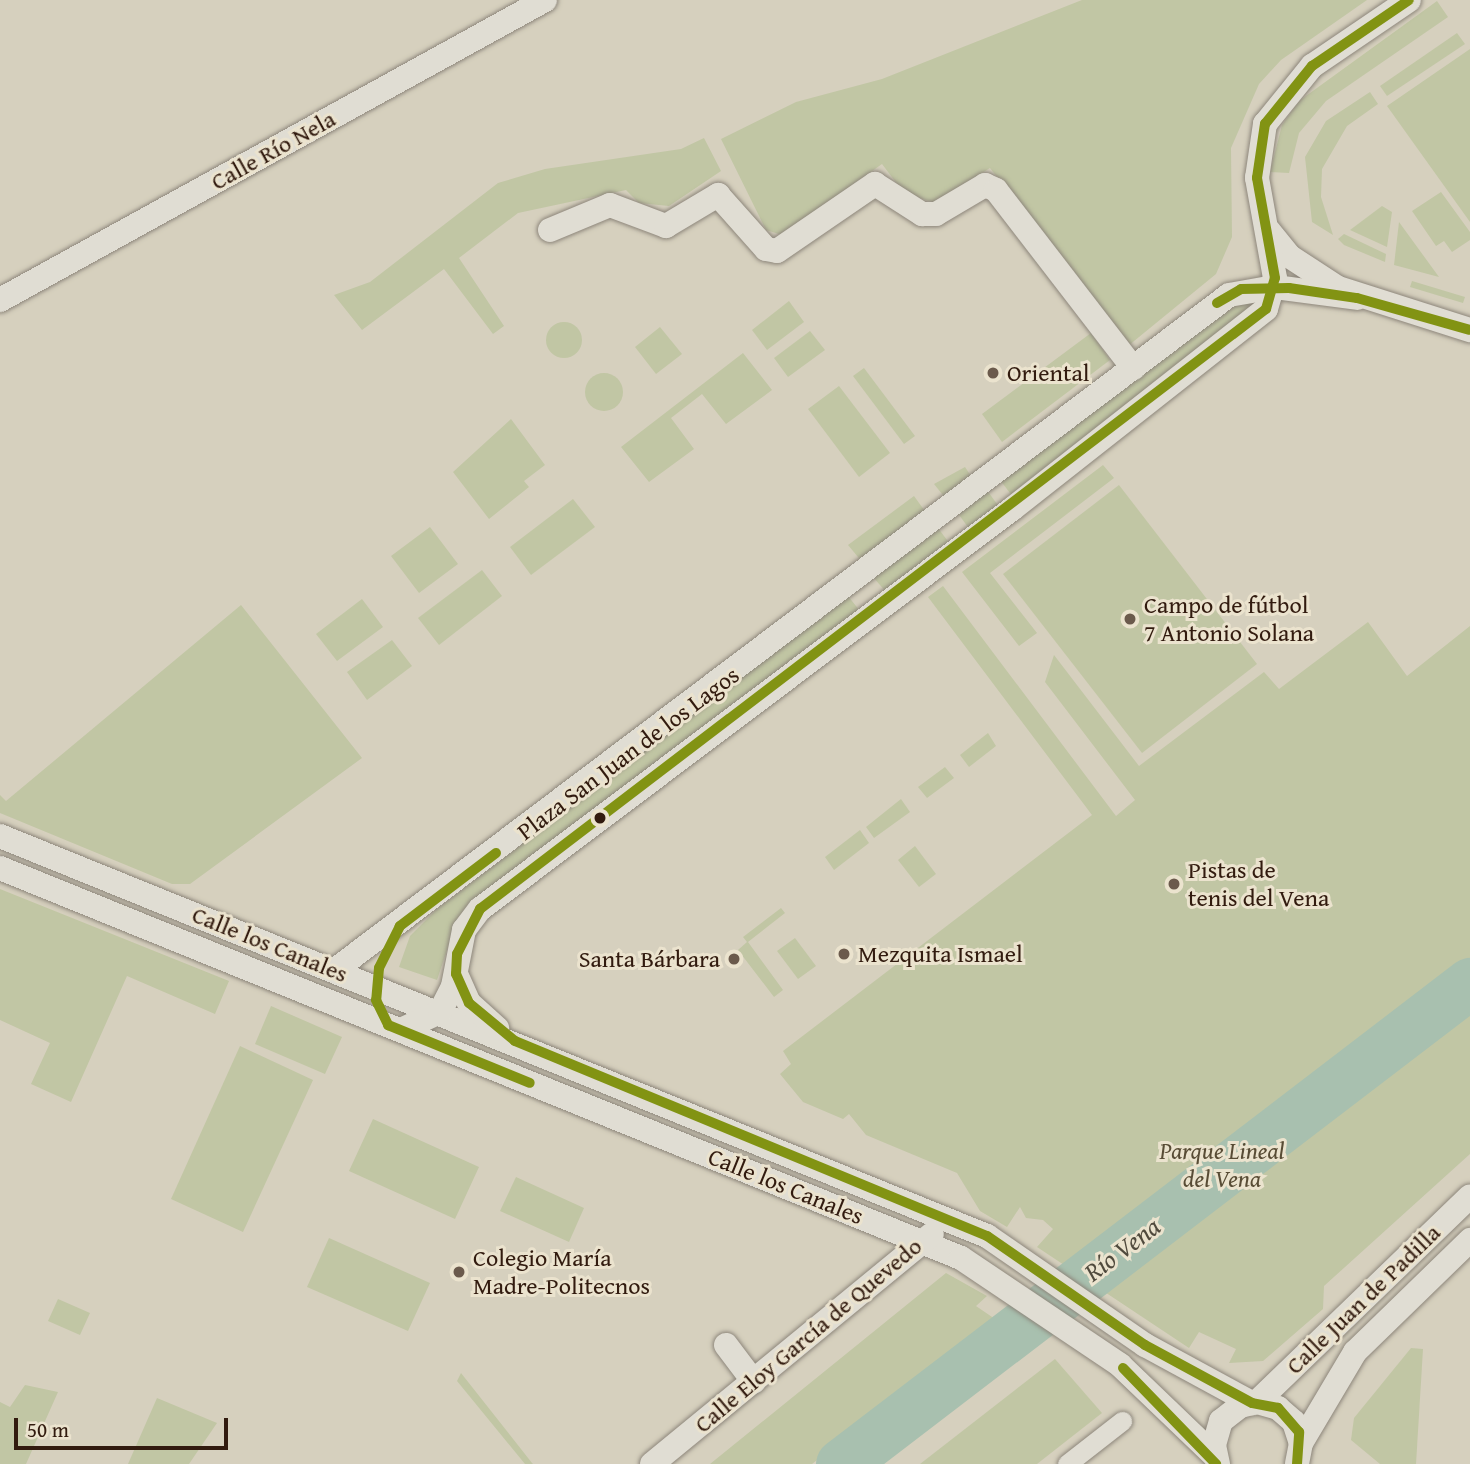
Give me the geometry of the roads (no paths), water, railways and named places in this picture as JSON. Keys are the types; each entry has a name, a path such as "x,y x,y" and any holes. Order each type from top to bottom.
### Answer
{"street":[{"name":"Calle Río Nela","path":"0,300 545,0"},
{"path":"1275,287 1264,223 1258,157 1276,104 1311,66 1409,0"},
{"path":"550,230 610,205 666,226 718,195 766,248 778,251 875,184 922,214 936,214 985,185 996,190 1133,368"},
{"path":"1264,223 1289,256 1357,298 1470,330"},
{"name":"Plaza San Juan de los Lagos","path":"335,970 400,926 1229,295 1275,287 1357,298"},
{"name":"Plaza San Juan de los Lagos","path":"440,1012 456,974 464,930 480,909 1012,509 1254,321 1275,287"},
{"path":"988,478 1012,509"},
{"path":"855,579 878,608"},
{"name":"Calle los Canales","path":"0,836 514,1041 973,1230 1028,1263 1105,1319 1255,1403 1287,1414 1303,1456"},
{"name":"Calle los Canales","path":"0,868 923,1240 1005,1283 1083,1338 1140,1382 1216,1461"},
{"path":"188,944 201,916"},
{"path":"400,926 376,987 394,1028 440,1012"},
{"path":"456,974 469,1003 514,1041"},
{"name":"Calle Juan de Padilla","path":"1216,1461 1221,1422 1255,1403 1470,1196"},
{"name":"Calle Eloy García de Quevedo","path":"652,1464 923,1240 941,1228 973,1230"},
{"name":"Calle Juan de Padilla","path":"1303,1456 1354,1352 1470,1240"},
{"path":"726,1345 754,1382"},
{"path":"1067,1464 1122,1421"}],"waterway":[{"name":"Río Vena","path":"841,1464 1470,983"}],"place":[{"name":"Oriental","path":"993,373"},
{"name":"Campo de fútbol 7 Antonio Solana","path":"1130,619"},
{"name":"Pistas de tenis del Vena","path":"1174,884"},
{"name":"Mezquita Ismael","path":"844,954"},
{"name":"Santa Bárbara","path":"734,959"},
{"name":"Colegio María Madre-Politecnos","path":"459,1272"}],"park label":[{"name":"Parque Lineal del Vena","path":"1222,1165"}]}
